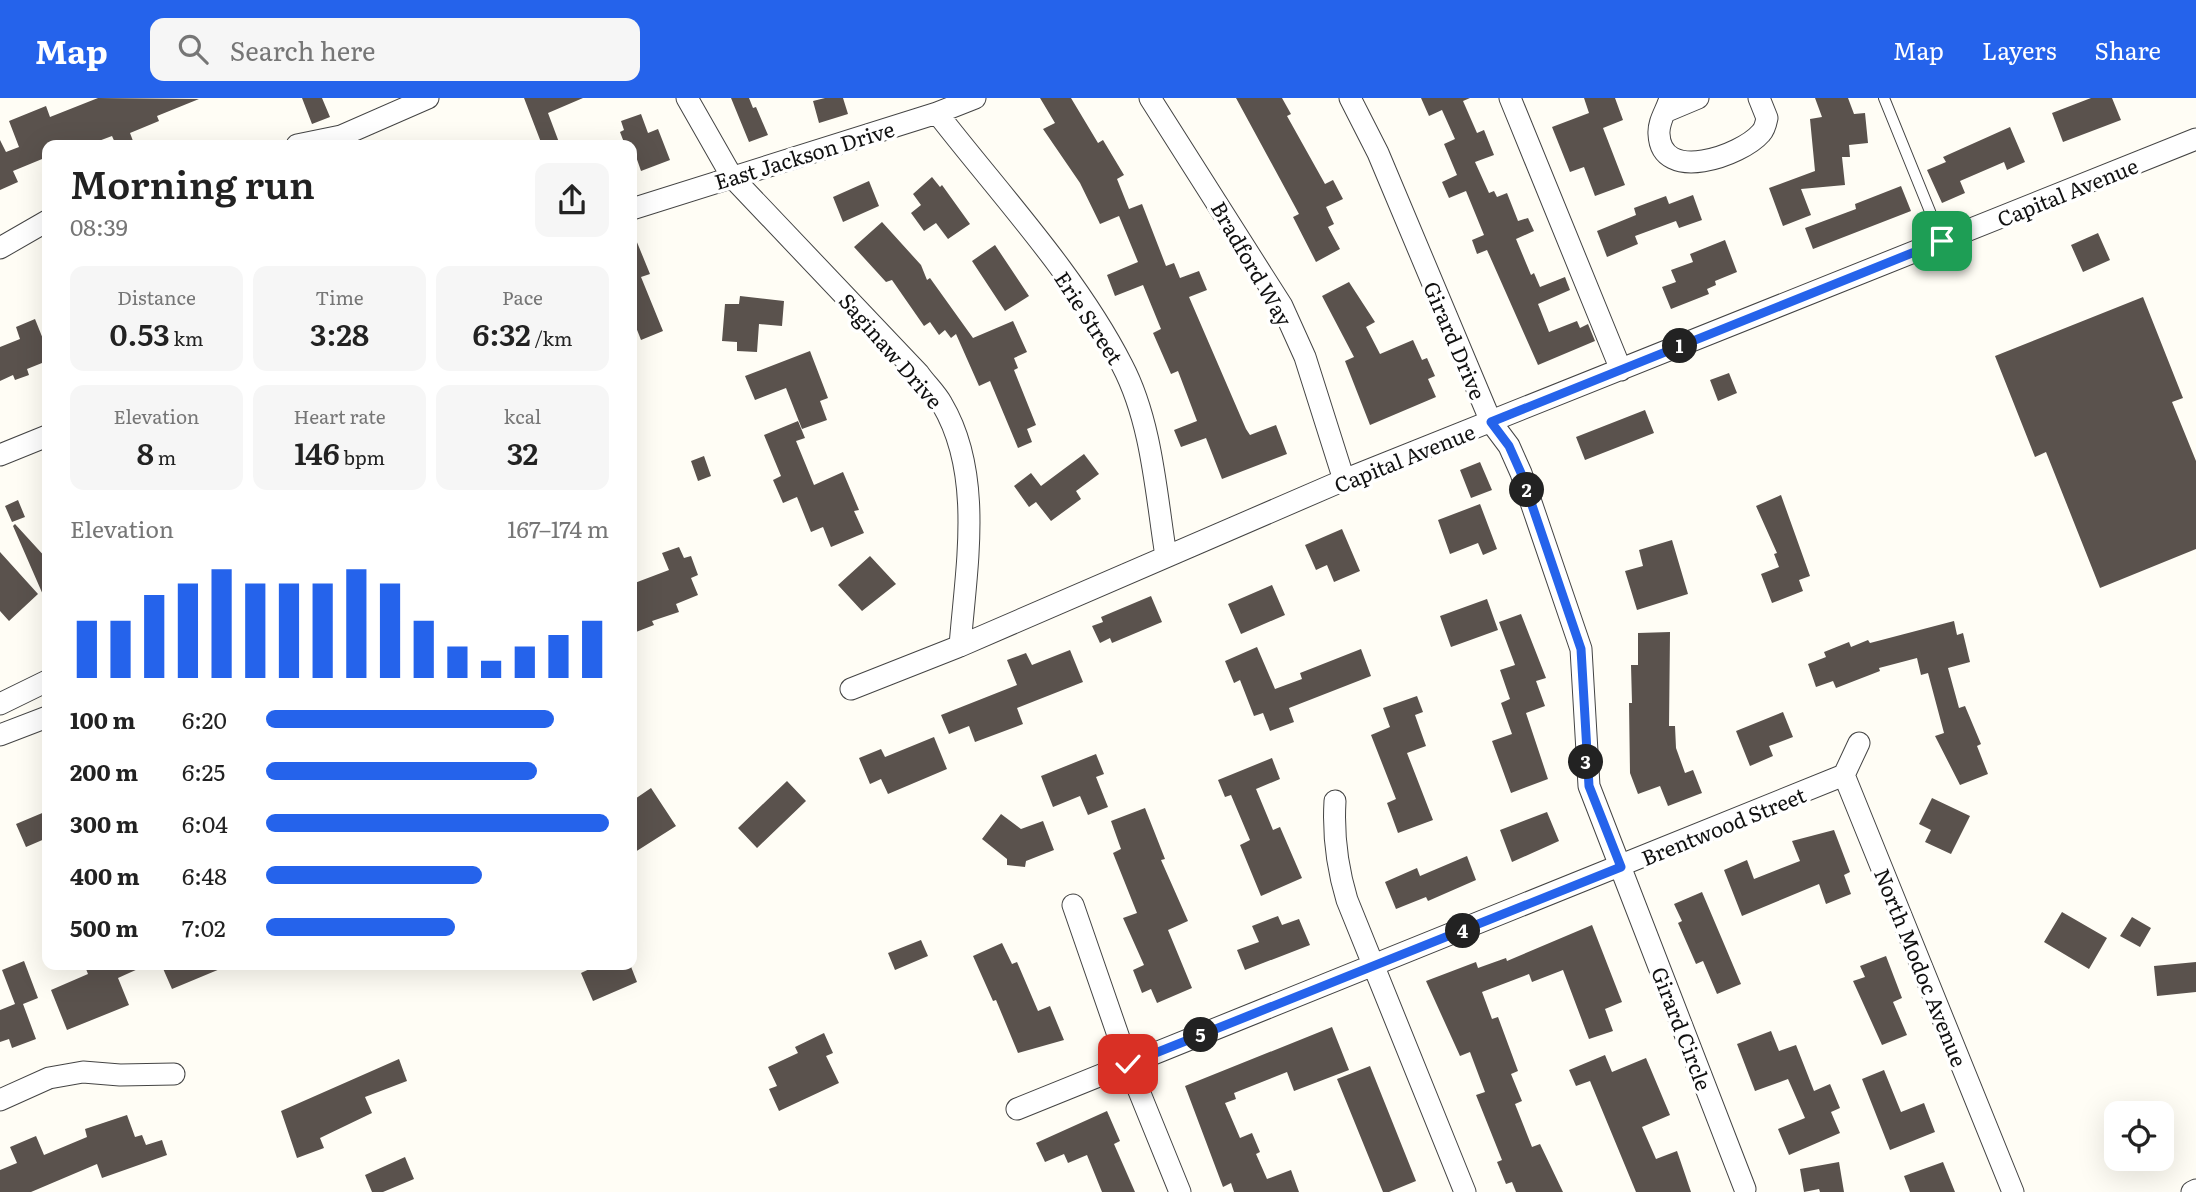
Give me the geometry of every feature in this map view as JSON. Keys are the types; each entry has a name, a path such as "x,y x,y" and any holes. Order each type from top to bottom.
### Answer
{"street":[{"path":"321,140 341,136 428,98"},
{"name":"Saginaw Drive","path":"687,98 732,177 919,374 942,403 961,452 968,501 960,646"},
{"name":"East Jackson Drive","path":"637,207 937,113 975,98"},
{"name":"Bradford Way","path":"1150,98 1282,306 1305,357 1344,480"},
{"name":"Girard Drive","path":"1350,98 1378,153 1491,422 1509,446 1521,473 1578,637 1584,681 1589,786 1621,867"},
{"path":"1510,98 1620,370"},
{"path":"1698,98 1668,105 1662,118 1659,134 1664,149 1673,158 1704,162 1740,148 1761,133 1768,118 1759,98"},
{"name":"Erie Street","path":"937,113 1063,274 1123,366 1146,439 1166,556"},
{"name":"Capital Avenue","path":"851,690 960,646 1344,480 2196,139"},
{"path":"0,248 42,224"},
{"path":"0,455 42,438"},
{"path":"0,704 42,683"},
{"path":"0,735 42,719"},
{"path":"1844,775 1859,743"},
{"name":"Brentwood Street","path":"1017,1109 1844,775"},
{"name":"North Modoc Avenue","path":"1844,775 2014,1192"},
{"path":"1335,801 1334,827 1338,871 1465,1192"},
{"name":"Girard Circle","path":"1621,867 1745,1189"},
{"path":"1073,905 1128,1064 1180,1192"},
{"path":"0,1100 49,1078 83,1072 120,1075 174,1074"}],"lane":[{"path":"1884,98 1942,241"}],"building":[{"path":"98,98 199,99 157,116 159,121 130,133 133,140 114,140 112,136 101,140 42,140 42,159 13,171 18,182 0,190 0,140 6,152 19,147 9,121 46,106 50,117"},
{"path":"302,98 322,98 330,117 312,124"},
{"path":"524,98 583,98 548,113 558,140 540,140"},
{"path":"731,98 749,98 753,108 756,107 768,135 749,142"},
{"path":"843,98 848,114 819,123 813,101"},
{"path":"1040,98 1071,98 1098,143 1103,140 1124,175 1117,179 1129,209 1142,204 1166,266 1174,263 1180,278 1199,271 1207,290 1189,297 1246,429 1250,435 1276,425 1287,454 1222,479 1206,438 1181,447 1174,430 1197,421 1178,371 1171,374 1153,333 1161,329 1143,285 1115,296 1107,275 1138,262 1119,216 1100,224 1080,183 1043,129 1055,123"},
{"path":"1236,98 1282,98 1291,114 1287,116 1325,184 1333,180 1343,199 1326,207 1334,224 1328,227 1340,249 1316,262 1293,217 1299,214"},
{"path":"1421,98 1470,98 1463,101 1477,133 1484,130 1494,155 1475,162 1489,193 1494,191 1497,197 1507,193 1518,221 1528,218 1534,231 1516,239 1531,275 1534,273 1540,287 1565,277 1570,290 1538,304 1549,332 1577,321 1580,328 1588,324 1595,341 1538,365 1487,250 1477,254 1472,240 1484,235 1466,191 1449,198 1442,182 1457,175 1444,144 1455,139 1442,110 1429,116"},
{"path":"1584,98 1615,98 1623,120 1603,128 1625,185 1595,196 1584,167 1570,172 1552,127 1589,113"},
{"path":"1815,98 1848,98 1854,114 1865,113 1868,143 1849,145 1850,157 1842,157 1845,185 1801,189 1811,215 1783,226 1769,188 1815,171 1810,119 1822,117"},
{"path":"2091,98 2112,98 2121,120 2063,142 2052,113"},
{"path":"641,114 648,133 658,129 670,160 641,171 637,159 637,140 623,140 620,132 624,130 621,121"},
{"path":"2010,127 2025,162 2007,170 2004,162 1960,181 1965,193 1942,203 1927,170 1946,162 1943,157"},
{"path":"932,177 940,187 942,185 970,224 948,239 936,223 924,231 911,213 921,205 913,194"},
{"path":"869,181 879,206 843,222 833,197"},
{"path":"1901,186 1911,211 1813,249 1805,228 1856,209 1855,204"},
{"path":"1693,195 1702,220 1679,228 1676,221 1635,236 1638,244 1607,257 1597,231 1636,215 1634,208 1666,196 1669,204"},
{"path":"882,222 921,265 927,280 930,278 973,338 1013,321 1027,352 1014,358 1018,368 1014,370 1036,425 1027,429 1032,442 1018,448 990,381 979,386 956,334 951,338 945,330 939,335 930,322 924,326 892,280 886,282 854,247"},
{"path":"2098,233 2110,260 2083,272 2071,245"},
{"path":"1725,240 1737,272 1715,281 1716,285 1707,289 1709,294 1671,309 1662,287 1676,282 1671,270 1693,262 1690,254"},
{"path":"637,242 650,274 641,277 663,331 641,340 637,330"},
{"path":"995,245 1029,296 1005,311 972,261"},
{"path":"1349,282 1375,322 1366,327 1380,354 1413,340 1422,360 1427,358 1435,376 1428,379 1436,397 1370,425 1345,361 1354,357 1322,296"},
{"path":"740,296 784,301 782,326 759,324 757,352 737,351 737,342 722,341 725,304 739,304"},
{"path":"2143,297 2183,398 2172,402 2196,461 2196,549 2100,588 2046,452 2035,457 1995,356"},
{"path":"35,319 42,336 42,363 27,369 29,375 15,380 13,375 0,381 0,347 20,339 16,327"},
{"path":"810,351 828,398 820,401 827,420 802,429 786,388 755,400 745,376"},
{"path":"1729,373 1737,393 1718,401 1710,380"},
{"path":"1645,410 1654,433 1585,460 1576,437"},
{"path":"798,421 805,438 796,441 814,485 843,472 859,510 854,511 864,533 831,547 823,527 811,532 797,497 783,503 773,480 781,476 764,435"},
{"path":"1084,454 1099,474 1076,491 1081,499 1051,521 1036,502 1029,507 1014,486 1031,473 1041,486"},
{"path":"704,456 711,476 698,481 691,461"},
{"path":"1480,462 1492,490 1471,498 1460,470"},
{"path":"1781,495 1810,576 1799,580 1803,591 1772,603 1761,574 1779,567 1774,554 1777,553 1756,506"},
{"path":"18,500 25,517 12,522 5,506"},
{"path":"1480,504 1497,549 1483,555 1478,543 1450,554 1438,520"},
{"path":"15,524 42,554 42,593 13,526"},
{"path":"1342,529 1360,571 1334,582 1327,565 1316,570 1305,545"},
{"path":"1672,540 1688,594 1637,610 1625,571 1643,566 1639,550"},
{"path":"679,547 684,558 691,556 698,575 691,578 698,595 676,604 679,612 652,621 654,625 637,632 637,582 669,570 662,553"},
{"path":"0,552 38,594 9,621 0,611"},
{"path":"870,556 896,584 862,611 838,585"},
{"path":"1272,585 1285,615 1241,634 1228,604"},
{"path":"1151,596 1162,622 1112,643 1110,638 1100,643 1092,626 1103,622 1101,617"},
{"path":"1487,599 1498,630 1451,647 1440,616"},
{"path":"1521,614 1546,678 1536,681 1545,706 1526,713 1548,779 1511,793 1492,741 1512,734 1501,703 1510,699 1500,670 1515,665 1499,622"},
{"path":"1954,621 1957,635 1963,633 1970,662 1948,668 1959,708 1965,706 1981,744 1977,746 1988,774 1960,785 1935,736 1944,733 1928,673 1921,675 1917,658 1879,668 1880,671 1836,688 1833,681 1816,687 1808,664 1826,657 1824,652 1849,642 1851,647 1868,640 1870,643"},
{"path":"1670,632 1669,726 1675,726 1676,748 1685,773 1693,770 1702,793 1668,806 1660,786 1638,794 1630,773 1629,703 1632,703 1631,665 1638,665 1638,633"},
{"path":"1257,647 1275,689 1302,679 1300,673 1361,649 1371,676 1289,708 1294,722 1270,731 1263,713 1254,716 1240,680 1234,683 1225,661"},
{"path":"1070,650 1083,682 1017,708 1023,724 975,742 969,726 949,734 941,715 1017,685 1007,660 1026,653 1032,665"},
{"path":"1417,696 1423,712 1415,715 1426,746 1407,753 1433,820 1398,833 1387,803 1396,799 1371,735 1390,727 1383,708"},
{"path":"1783,712 1793,737 1769,746 1773,756 1750,766 1736,731"},
{"path":"934,737 947,769 888,794 881,779 870,784 859,758 881,749 885,757"},
{"path":"1096,754 1104,774 1096,777 1108,807 1088,815 1080,796 1053,807 1041,776"},
{"path":"1272,758 1280,779 1256,789 1273,830 1280,827 1302,878 1261,896 1240,845 1250,840 1231,795 1225,797 1218,780"},
{"path":"787,781 806,801 757,848 738,828"},
{"path":"651,788 676,826 637,851 637,798"},
{"path":"1932,798 1970,816 1951,854 1925,842 1931,830 1919,824"},
{"path":"1145,808 1165,859 1161,860 1188,921 1168,930 1192,988 1157,1003 1151,989 1142,993 1133,970 1144,965 1123,918 1137,913 1113,853 1121,849 1111,821"},
{"path":"1547,812 1559,841 1512,862 1500,830"},
{"path":"42,813 42,840 26,847 16,824"},
{"path":"1001,814 1021,829 1043,821 1054,850 1026,861 1025,867 1007,865 1007,859 982,839"},
{"path":"1834,830 1850,872 1844,875 1851,894 1826,904 1819,884 1742,916 1724,870 1747,860 1754,879 1800,861 1792,841"},
{"path":"1467,856 1476,880 1428,901 1426,897 1396,909 1385,882 1417,868 1420,876"},
{"path":"1702,892 1741,984 1717,994 1703,961 1696,964 1678,923 1682,921 1674,904"},
{"path":"2062,912 2107,938 2089,969 2044,942"},
{"path":"1278,916 1282,925 1299,919 1310,945 1245,970 1237,950 1259,942 1252,926"},
{"path":"2132,917 2151,928 2140,947 2120,936"},
{"path":"1592,925 1622,1002 1605,1009 1613,1031 1589,1039 1563,970 1532,982 1529,974 1482,992 1492,1019 1498,1017 1518,1071 1511,1074 1522,1101 1515,1104 1532,1147 1540,1144 1563,1192 1516,1192 1512,1182 1506,1184 1497,1162 1502,1160 1476,1095 1485,1092 1470,1052 1460,1056 1426,981 1476,962 1478,968 1506,958 1507,961"},
{"path":"921,940 928,956 895,970 888,953"},
{"path":"1002,943 1012,964 1017,962 1038,1011 1050,1006 1064,1040 1018,1053 996,1000 993,1001 973,956"},
{"path":"1886,956 1902,998 1893,1002 1907,1035 1882,1045 1853,981 1865,977 1860,966"},
{"path":"24,961 38,998 23,1004 36,1039 12,1048 9,1039 0,1042 0,1010 15,1004 2,970"},
{"path":"2196,962 2196,992 2157,996 2154,966"},
{"path":"86,970 136,970 118,978 129,1005 67,1030 51,990 88,974"},
{"path":"164,970 218,970 172,989"},
{"path":"587,970 632,970 637,982 593,1001 581,973"},
{"path":"1332,1027 1349,1070 1294,1091 1287,1072 1234,1093 1236,1099 1225,1103 1240,1138 1252,1133 1260,1152 1256,1154 1267,1179 1291,1170 1299,1192 1234,1192 1231,1183 1223,1187 1185,1086"},
{"path":"1771,1031 1779,1051 1796,1045 1814,1091 1830,1084 1840,1108 1831,1112 1840,1133 1789,1155 1778,1129 1805,1118 1788,1079 1755,1091 1737,1044"},
{"path":"824,1033 833,1053 826,1056 839,1083 779,1111 769,1089 777,1086 768,1067 798,1053 795,1047"},
{"path":"1605,1055 1612,1072 1646,1058 1670,1115 1642,1127 1656,1159 1677,1151 1691,1192 1636,1192 1590,1081 1576,1086 1569,1070"},
{"path":"399,1059 407,1081 365,1097 372,1113 320,1138 324,1148 297,1158 281,1111"},
{"path":"1370,1066 1416,1181 1389,1192 1383,1192 1337,1079"},
{"path":"1884,1070 1901,1112 1924,1103 1935,1132 1890,1150 1862,1079"},
{"path":"1107,1111 1120,1141 1114,1144 1135,1192 1102,1192 1087,1155 1068,1163 1064,1154 1045,1162 1036,1143"},
{"path":"127,1115 135,1137 142,1135 146,1145 162,1140 167,1155 102,1178 97,1164 31,1192 0,1192 0,1170 17,1163 10,1147 36,1136 44,1155 87,1137 85,1129"},
{"path":"405,1157 414,1179 383,1192 372,1192 365,1175"},
{"path":"1839,1162 1844,1192 1820,1192 1819,1189 1804,1192 1800,1169"},
{"path":"1943,1162 1955,1192 1910,1192 1904,1176"}],"route":[{"path":"1128,1064 1621,867 1589,786 1585,757 1581,649 1564,591 1521,473 1509,446 1491,422 1942,241"}]}
